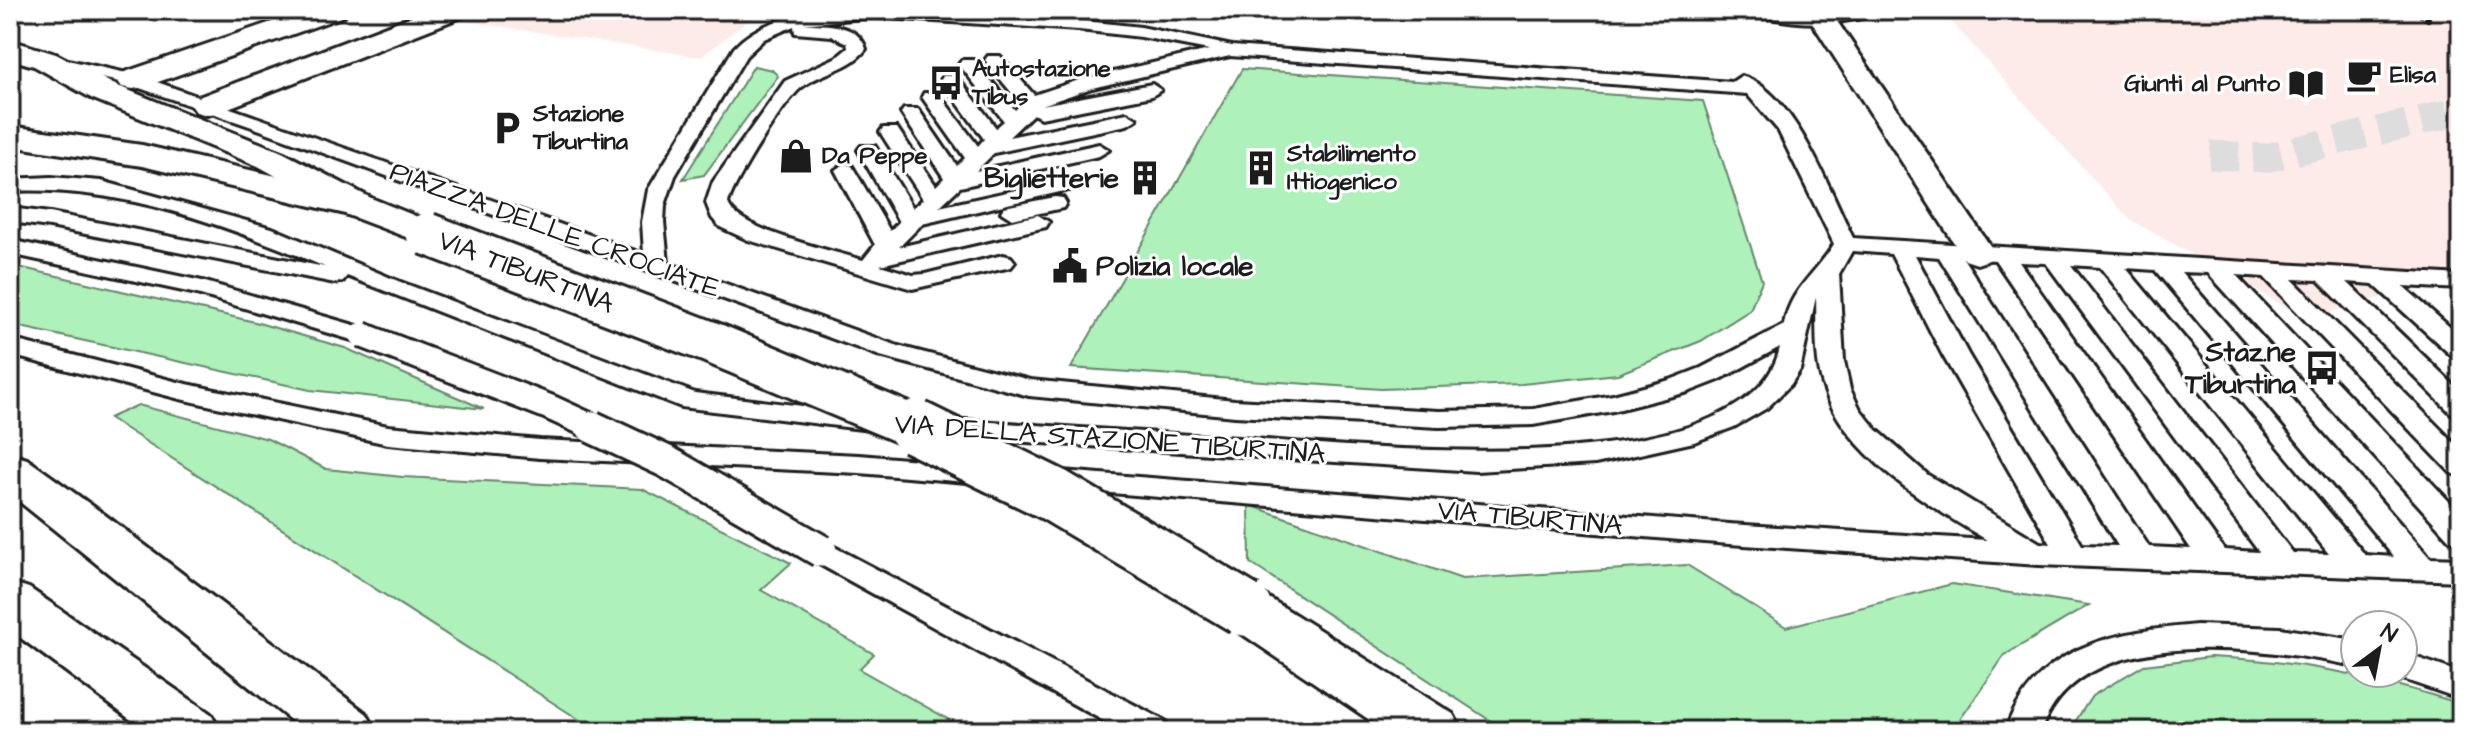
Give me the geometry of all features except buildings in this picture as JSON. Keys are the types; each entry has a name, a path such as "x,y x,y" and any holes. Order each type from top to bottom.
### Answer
{"main road":[{"path":"133,80 334,10"},
{"path":"207,105 454,10"},
{"path":"1795,13 1860,10"},
{"name":"PIAZZA DELLE CROCIATE","path":"10,49 45,60 102,91 286,166 358,206"},
{"path":"202,56 275,78"},
{"name":"VIA TIBURTINA","path":"10,136 115,150 196,166 358,206 720,346 988,461 1096,518 1245,609 1432,731"},
{"path":"10,470 346,731"},
{"path":"10,602 190,731"}],"street":[{"path":"1795,13 1976,253"}],"lane":[{"path":"1673,10 1795,13"},
{"path":"657,265 651,221 658,188 742,50 760,35 795,20 838,12 872,11 1071,23 1192,39 1232,51 1755,89 1780,116 1845,244 2450,281 2461,300"},
{"path":"742,50 760,38 801,29 839,32 855,41 857,49 849,58 806,75 792,85 724,182 717,203 728,222 740,229 849,263 895,243 1070,184"},
{"path":"895,243 990,144 1048,95 1232,51"},
{"name":"PIAZZA DELLE CROCIATE","path":"45,60 133,80 207,105 889,351 993,380 1067,392"},
{"path":"990,144 994,60"},
{"path":"968,64 990,144"},
{"path":"950,80 990,144"},
{"path":"931,97 990,144 1119,128"},
{"path":"911,113 990,144 1119,128"},
{"path":"990,144 1119,128"},
{"path":"934,200 1119,128"},
{"path":"890,132 934,200"},
{"path":"868,150 895,243"},
{"path":"845,170 895,243 917,283 1003,262"},
{"name":"VIA DELLA STAZIONE TIBURTINA","path":"10,185 76,184 156,200 264,233 658,392 715,406 898,425 1476,462 1522,462 1605,453 1667,440 1728,419 1763,397 1780,381 1790,364 1802,298 1827,274 1845,244"},
{"path":"895,243 1055,203"},
{"name":"VIA DELLA STAZIONE TIBURTINA","path":"10,215 390,286"},
{"path":"895,243 1038,222"},
{"path":"895,243 1021,241"},
{"path":"10,247 202,288 362,335 549,407 667,462 821,551 1153,731"},
{"path":"1899,247 1955,354 2072,554"},
{"path":"1976,253 2141,559"},
{"path":"1976,253 2215,561"},
{"path":"2053,257 2285,564"},
{"path":"2107,260 2356,566"},
{"path":"2162,264 2421,568"},
{"path":"2215,267 2461,533"},
{"path":"2270,270 2461,467"},
{"path":"1827,274 1832,366 1838,393 1859,425 1902,471 1996,534 2039,554"},
{"path":"2325,274 2461,407"},
{"path":"2380,277 2461,351"},
{"name":"VIA DELLA STAZIONE TIBURTINA","path":"1067,392 1235,408 1360,415 1478,420 1533,417 1613,403 1679,386 1721,369 1794,330"},
{"name":"VIA TIBURTINA","path":"10,347 180,391 336,426 445,442 859,464 1697,531 2039,554 2461,570"},
{"path":"2023,731 2048,685 2067,671 2090,659 2147,643 2211,636 2250,637 2339,651"},
{"path":"2419,672 2461,686"}],"shaded area":[{"path":"477,10 761,10 701,57 452,19"},
{"path":"1941,10 2461,10 2461,275 2307,319 2129,219"}],"green space":[{"path":"754,66 772,70 778,76 704,175 683,179"},
{"path":"1242,69 1703,101 1762,281 1750,310 1701,341 1618,374 1522,384 1381,389 1071,368"},
{"path":"10,265 255,322 345,348 484,409 310,390 16,326 10,324"},
{"path":"138,405 268,439 326,469 403,477 642,489 791,563 761,590 874,654 859,669 969,731 597,731 109,418"},
{"path":"1249,505 1462,579 1687,565 1786,627 1952,584 2089,605 2005,655 1952,731 1506,731 1250,563"},
{"path":"2210,657 2307,666 2339,672 2339,689 2410,689 2461,704 2461,731 2069,731 2092,696 2144,665"}],"tunnel":[{"path":"2210,155 2265,158 2461,111"}],"railway":[{"path":"2414,10 2428,19"}],"place":[{"name":"Elisa","path":"2364,75"},
{"name":"Autostazione Tibus","path":"946,83"},
{"name":"Giunti al Punto","path":"2306,84"},
{"name":"Stazione Tiburtina","path":"507,128"},
{"name":"Da Peppe","path":"796,156"},
{"name":"Stabilimento Ittiogenico","path":"1261,168"},
{"name":"Biglietterie","path":"1145,178"},
{"name":"Polizia locale","path":"1070,266"},
{"name":"Staz.ne Tiburtina","path":"2322,368"}]}
